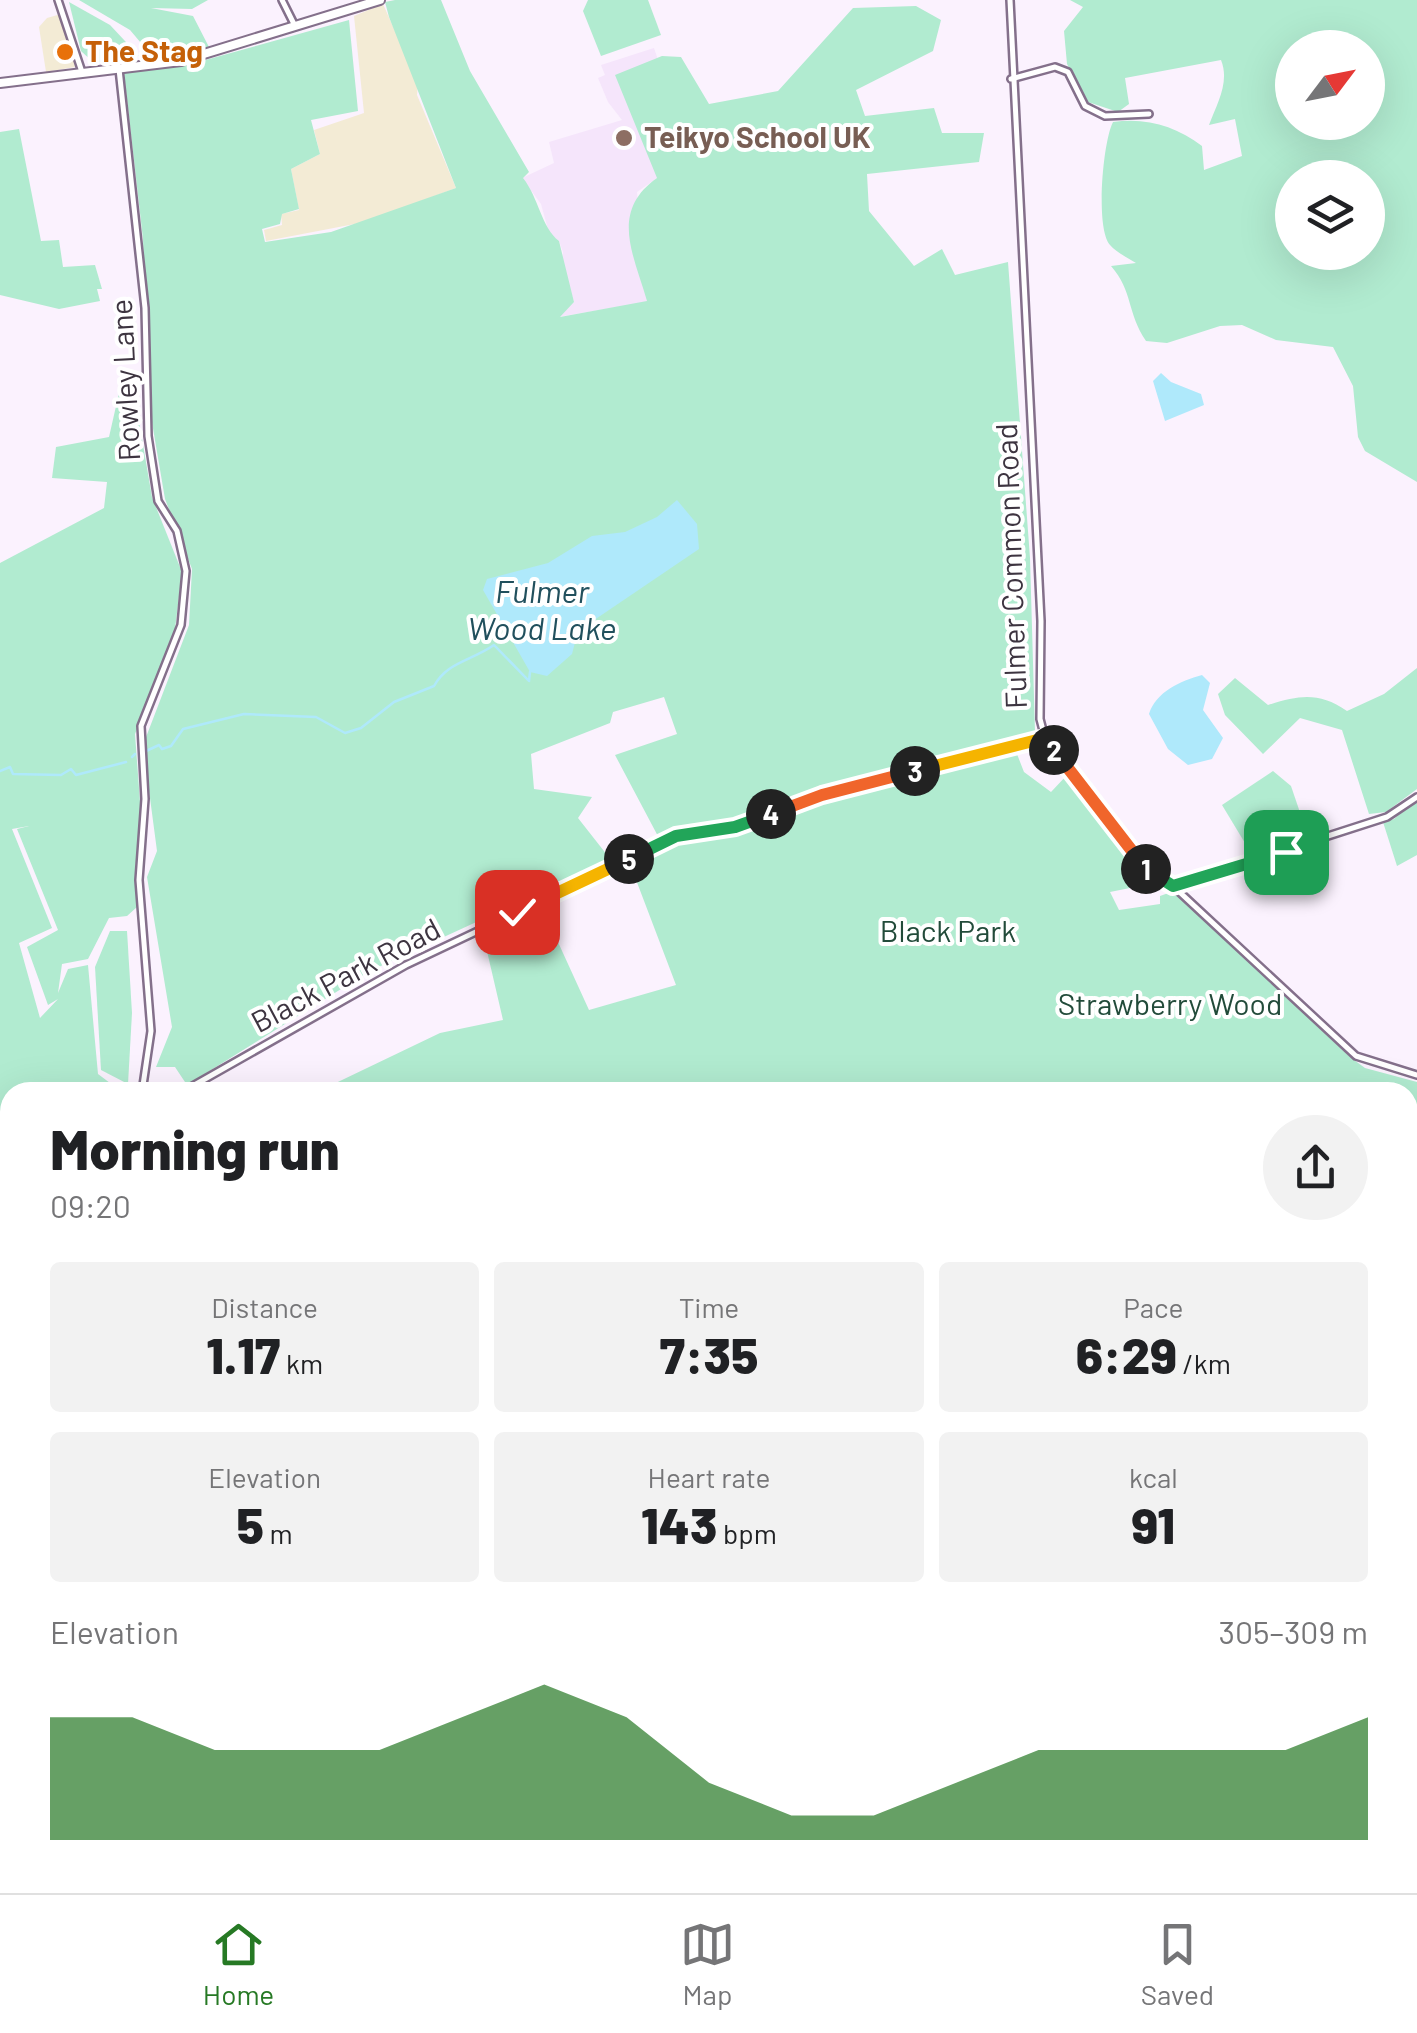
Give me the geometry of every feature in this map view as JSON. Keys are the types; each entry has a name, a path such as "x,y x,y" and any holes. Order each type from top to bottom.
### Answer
{"street":[{"path":"58,0 82,72"},
{"path":"282,0 295,26"},
{"path":"0,83 119,69 234,48 380,0"},
{"name":"Fulmer Common Road","path":"1010,0 1041,621 1040,718 1045,738 1138,861 1173,886 1356,1056 1417,1076"},
{"path":"1011,79 1055,67 1068,72 1085,106 1106,116 1149,114"},
{"name":"Rowley Lane","path":"119,69 146,314 148,436 158,501 176,531 186,572 182,624 142,726 145,799 139,880 151,1031 143,1082"},
{"name":"Black Park Road","path":"200,1082 406,965 676,836 735,827 822,795 1045,738"},
{"path":"1173,886 1387,818 1417,797"},
{"path":"1286,852 1308,884"}],"shaded area":[{"path":"383,4 418,83 417,95 456,188 365,222 266,241 264,230 282,225 281,214 299,210 291,169 320,154 314,130 364,113 354,16"},
{"path":"61,14 75,67 46,72 39,27 47,18"},
{"name":"Teikyo School UK","path":"654,48 690,155 637,192 647,302 558,317 574,302 562,262 563,252 559,241 549,233 541,204 522,178 554,163 549,142 622,120 608,102 598,78 605,75 601,65"}],"green space":[{"path":"79,0 208,0 192,9 151,8 193,16 210,49 152,56 130,30"},
{"path":"441,0 470,71 529,172 523,178 548,228 559,241 574,302 560,317 647,301 632,251 629,220 642,191 657,178 615,75 662,56 681,57 709,104 778,91 853,8 916,6 941,20 933,51 856,90 865,116 934,108 942,133 984,133 979,162 867,174 869,211 914,266 942,249 955,275 1008,262 1030,558 1035,732 660,840 615,755 677,734 664,697 613,712 610,723 531,754 534,789 592,797 578,818 611,860 370,971 192,1082 185,1082 175,1067 156,1067 172,1027 147,877 157,851 143,745 189,625 192,569 165,499 148,399 143,239 124,73 191,64 349,20 358,111 311,120 320,154 291,169 299,209 282,214 280,224 262,229 265,242 331,232 456,188 385,2"},
{"path":"588,0 648,0 661,35 601,56 583,11"},
{"path":"1070,0 1417,0 1417,482 1365,451 1358,437 1353,386 1333,347 1276,340 1242,325 1220,326 1167,343 1146,341 1123,284 1111,266 1136,263 1110,245 1105,236 1102,204 1109,132 1113,122 1125,121 1149,122 1182,133 1202,146 1204,170 1242,156 1235,119 1209,125 1223,85 1221,60 1125,78 1129,104 1118,112 1088,102 1067,64 1064,31 1083,7"},
{"path":"69,2 110,25 139,56 94,63 81,51"},
{"path":"19,129 41,241 59,240 63,267 95,265 102,289 97,289 100,301 59,309 0,295 0,132"},
{"path":"119,393 135,398 152,497 182,572 174,637 135,734 141,815 135,871 137,907 127,916 109,918 88,959 62,964 58,993 68,969 88,965 98,1074 109,1082 0,1082 0,563 104,508 107,482 52,478 56,447 109,437","holes":["29,826 17,829 58,930 27,947 48,1005 58,999 40,1018 19,943 52,928 12,829"]},
{"path":"1417,668 1417,789 1386,812 1369,814 1342,730 1300,718 1263,754 1225,715 1218,694 1235,678 1268,705 1309,697 1347,711 1384,694"},
{"name":"Black Park","path":"1015,749 1024,772 1051,792 1067,775 1141,871 1135,887 1110,892 1119,910 1160,904 1160,896 1174,891 1350,1057 1365,1068 1417,1082 338,1082 440,1033 503,1020 483,934 542,907 589,1010 676,985 630,864 680,840 740,830 845,793"},
{"path":"1273,771 1291,786 1309,839 1254,858 1222,805"},
{"path":"1417,799 1417,855 1397,866 1383,822 1394,819"},
{"path":"110,931 127,931 132,1013 128,1082 101,1070 95,967"}],"water":[{"path":"1161,373 1171,382 1201,394 1204,405 1165,421 1153,381"},
{"name":"Fulmer Wood Lake","path":"677,500 697,524 699,549 578,631 572,654 547,676 530,672 483,590 487,579 548,563 592,536 625,532 657,517"},
{"path":"1202,675 1210,683 1203,710 1223,738 1212,759 1188,765 1168,749 1149,714 1157,699 1170,688"}],"waterway":[{"path":"144,752 159,745 162,749 171,746 183,729 244,714 316,717 345,733 361,728 394,702 434,686 453,667 494,645 529,681 530,672"},
{"path":"132,757 135,754"},
{"path":"0,771 10,767 13,774 61,775 71,769 76,775 126,762"}],"place":[{"name":"The Stag","path":"65,52"},
{"name":"Teikyo School UK","path":"624,138"}],"route":[{"path":"517,912 676,836 735,827 822,795 1045,738 1138,861 1173,886 1286,852"}],"park label":[{"name":"Strawberry Wood","path":"1170,1005"}]}
